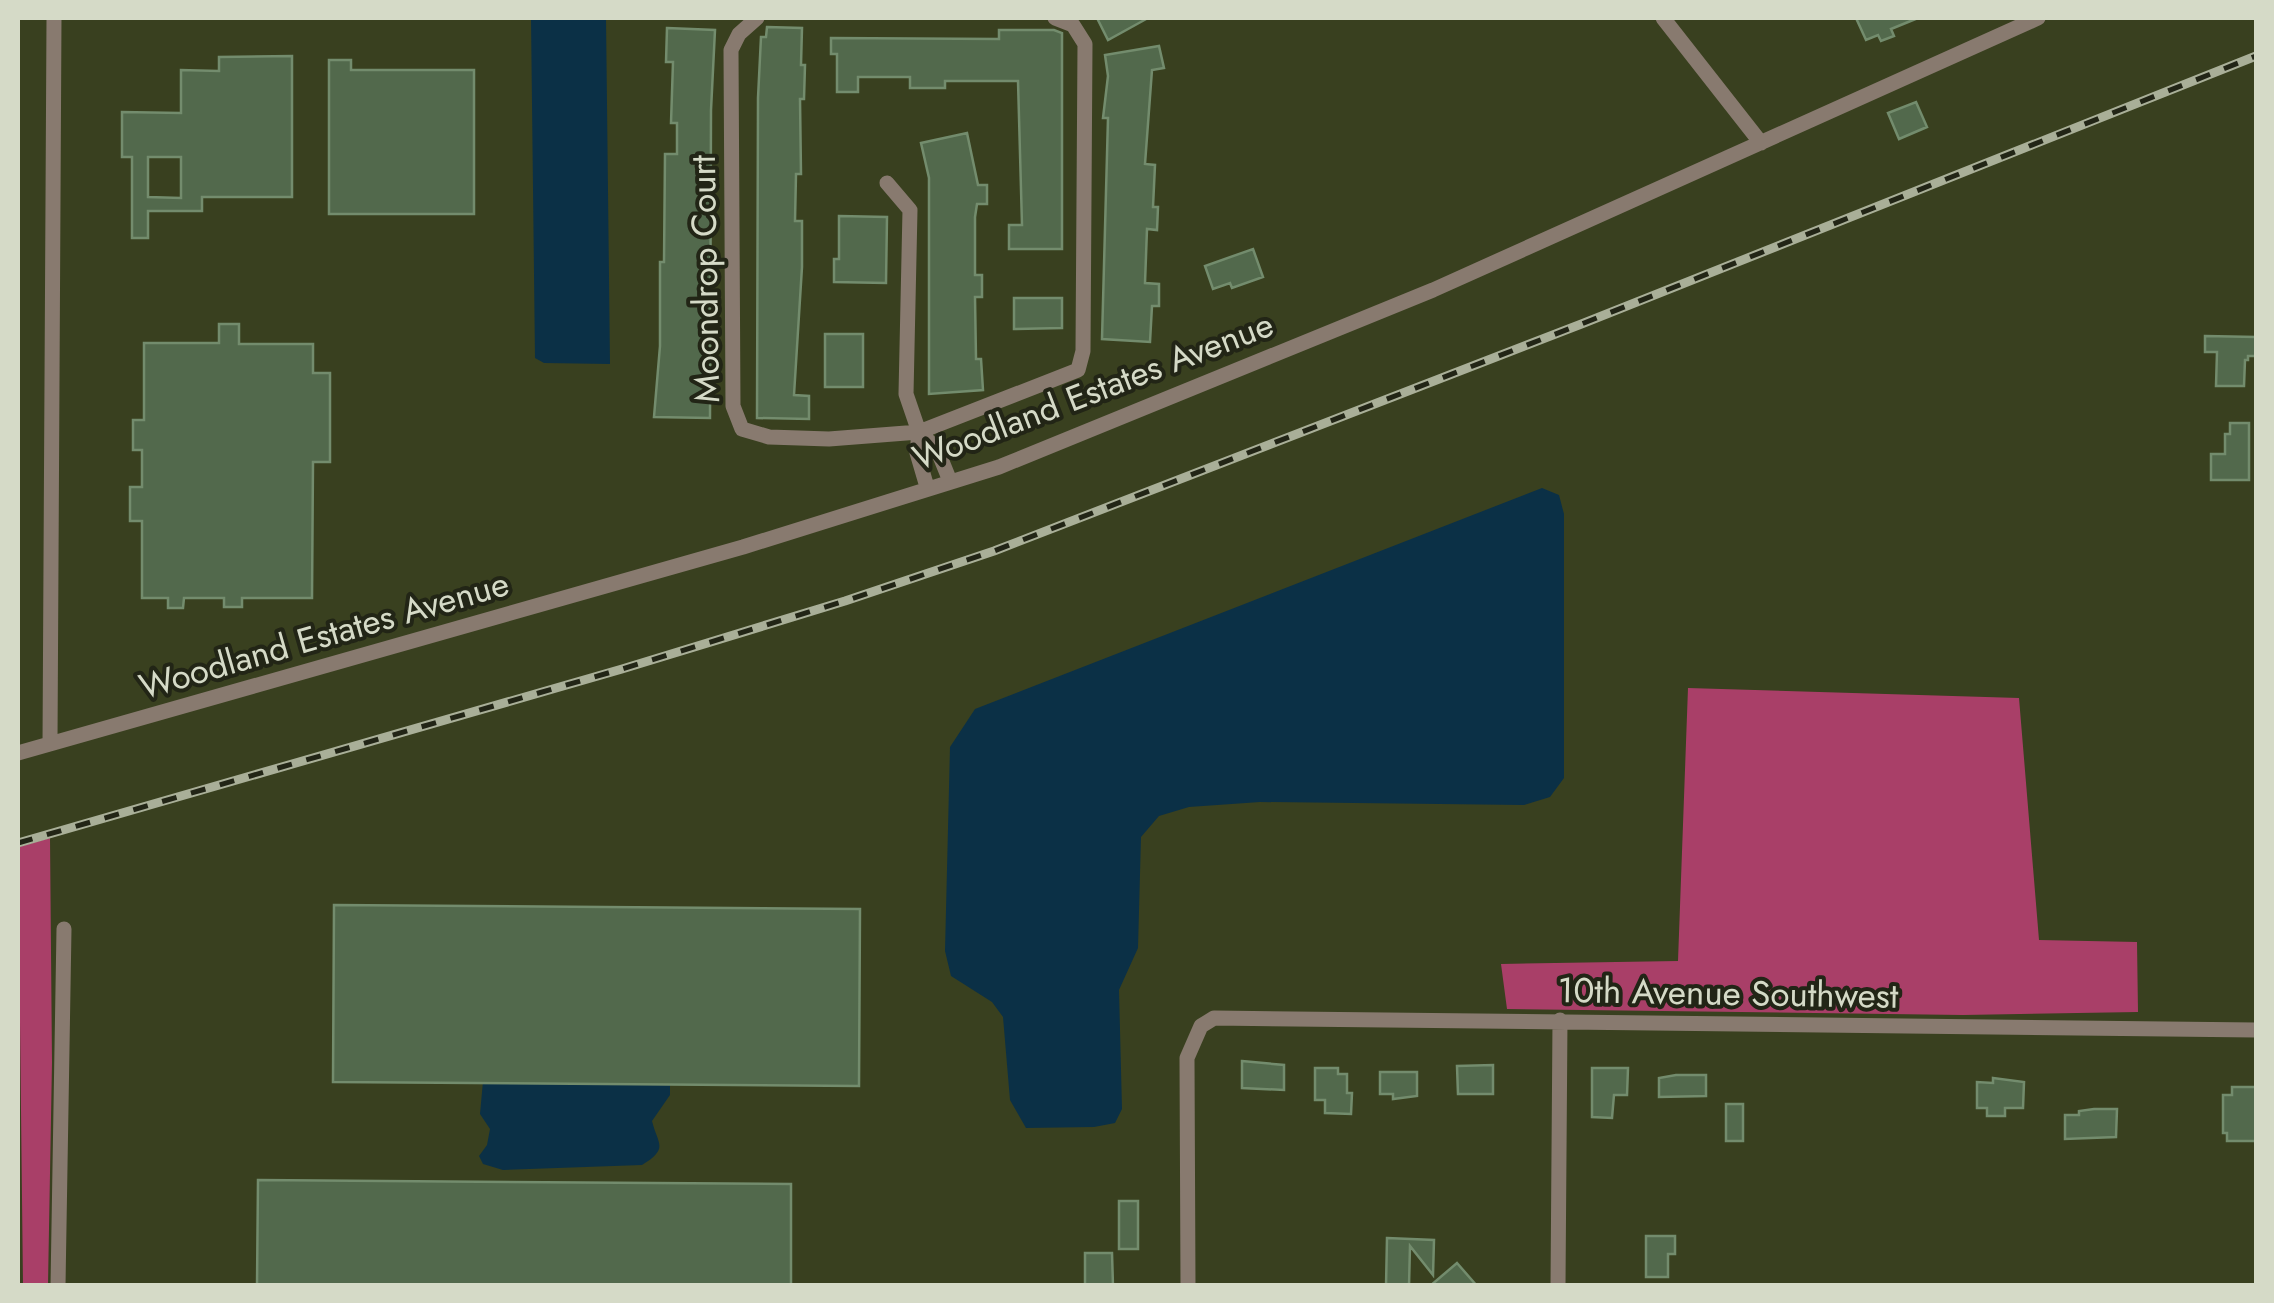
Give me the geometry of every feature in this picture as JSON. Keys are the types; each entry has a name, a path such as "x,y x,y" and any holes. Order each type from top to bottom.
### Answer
{"street":[{"path":"50,744 54,18"},
{"name":"Moondrop Court","path":"757,18 738,34 731,50 733,406 742,429 769,437 829,440 919,432 1078,370 1083,351 1085,44 1074,25 1055,18"},
{"path":"1663,18 1761,143"},
{"name":"Woodland Estates Avenue","path":"18,754 724,552 999,467 1433,290 2038,18"},
{"path":"887,183 910,210 906,394 919,432 917,453 927,488"},
{"path":"919,432 937,449 950,481"},
{"path":"58,1286 64,929"},
{"name":"10th Avenue Southwest","path":"1188,1286 1186,1058 1201,1026 1214,1018 2256,1030"},
{"path":"1558,1286 1560,1020"}],"shaded area":[{"path":"1688,688 2019,698 2039,940 2137,942 2138,1012 1963,1015 1507,1009 1501,964 1678,961"},
{"path":"50,838 52,1062 48,1285 23,1285 18,847"}],"water":[{"path":"531,18 606,18 610,364 544,363 535,358"},
{"path":"1542,488 1559,495 1564,514 1564,778 1550,797 1524,805 1260,802 1189,807 1159,816 1141,837 1138,948 1119,990 1122,1109 1115,1123 1026,1128 1010,1100 1003,1017 992,1002 951,976 945,951 950,747 975,709"},
{"path":"491,994 670,1066 670,1095 652,1121 659,1146 656,1154 642,1165 503,1170 483,1164 479,1156 487,1145 490,1129 480,1114"}],"building":[{"path":"1097,18 1148,18 1108,40"},
{"path":"1856,18 1918,18 1891,29 1894,36 1881,41 1878,35 1866,40"},
{"path":"767,27 802,28 804,99 800,99 801,174 796,174 795,221 802,221 802,267 794,395 809,396 809,419 757,418 758,98 761,37 766,37"},
{"path":"667,28 715,30 710,418 654,417 660,346 660,262 664,262 665,154 677,154 677,123 671,123 673,62 666,62"},
{"path":"999,30 1062,33 1062,249 1009,249 1009,225 1022,225 1018,81 945,81 945,88 910,88 910,77 858,77 858,92 837,92 837,54 831,54 831,38 999,39"},
{"path":"1159,46 1164,68 1152,70 1145,164 1155,165 1153,207 1158,207 1157,230 1147,229 1145,283 1159,284 1159,306 1152,306 1150,342 1102,339 1108,118 1103,118 1108,76 1105,55"},
{"path":"292,56 292,197 202,197 202,211 148,211 148,238 132,238 132,157 122,157 122,112 181,113 181,70 219,71 219,57","holes":["148,157 181,157 181,198 148,197"]},
{"path":"329,60 351,60 351,70 474,70 474,214 329,214"},
{"path":"1916,102 1927,127 1899,139 1888,113"},
{"path":"967,133 978,185 987,185 987,204 977,204 975,217 975,275 982,275 982,297 975,297 976,359 981,359 983,390 929,394 929,178 921,143"},
{"path":"839,216 887,217 886,283 834,282 834,259 839,259"},
{"path":"1253,249 1263,277 1232,288 1230,283 1213,289 1205,266"},
{"path":"1014,298 1062,298 1062,328 1014,329"},
{"path":"219,324 239,324 239,344 313,344 313,373 330,373 330,462 313,462 312,598 242,598 242,607 224,607 224,598 184,598 183,608 168,608 168,598 142,598 142,521 130,521 130,487 142,487 142,450 133,450 133,420 144,420 144,343 219,343"},
{"path":"825,334 863,334 863,387 825,387"},
{"path":"2205,336 2256,337 2256,356 2245,360 2244,386 2216,386 2217,352 2205,352"},
{"path":"2230,423 2249,423 2249,480 2211,480 2211,454 2225,454 2225,434 2230,434"},
{"path":"334,905 860,909 859,1086 333,1082"},
{"path":"1242,1061 1284,1065 1284,1090 1242,1088"},
{"path":"1493,1065 1493,1094 1458,1094 1457,1066"},
{"path":"1315,1068 1338,1068 1338,1074 1347,1074 1347,1093 1352,1093 1351,1114 1325,1113 1325,1100 1315,1100"},
{"path":"1592,1068 1628,1068 1627,1095 1614,1095 1612,1118 1592,1117"},
{"path":"1380,1072 1417,1072 1417,1096 1393,1099 1393,1094 1380,1094"},
{"path":"1706,1075 1706,1096 1659,1097 1659,1078"},
{"path":"1993,1078 2024,1082 2023,1108 2005,1108 2005,1116 1987,1116 1987,1108 1977,1108 1977,1082 1993,1083"},
{"path":"2232,1087 2256,1087 2256,1141 2227,1141 2227,1133 2223,1133 2223,1095 2232,1095"},
{"path":"1726,1104 1743,1104 1743,1141 1726,1141"},
{"path":"2117,1109 2116,1137 2065,1139 2065,1115"},
{"path":"258,1180 791,1184 791,1286 257,1286"},
{"path":"1119,1201 1138,1201 1138,1249 1119,1249"},
{"path":"1646,1236 1675,1236 1675,1254 1668,1254 1668,1277 1646,1277"},
{"path":"1387,1238 1434,1240 1433,1275 1410,1246 1409,1286 1386,1286"},
{"path":"1085,1253 1112,1253 1113,1286 1085,1286"},
{"path":"1457,1263 1477,1286 1430,1286"}],"railway":[{"path":"18,843 622,669 994,551 1584,323 2256,56"}]}
